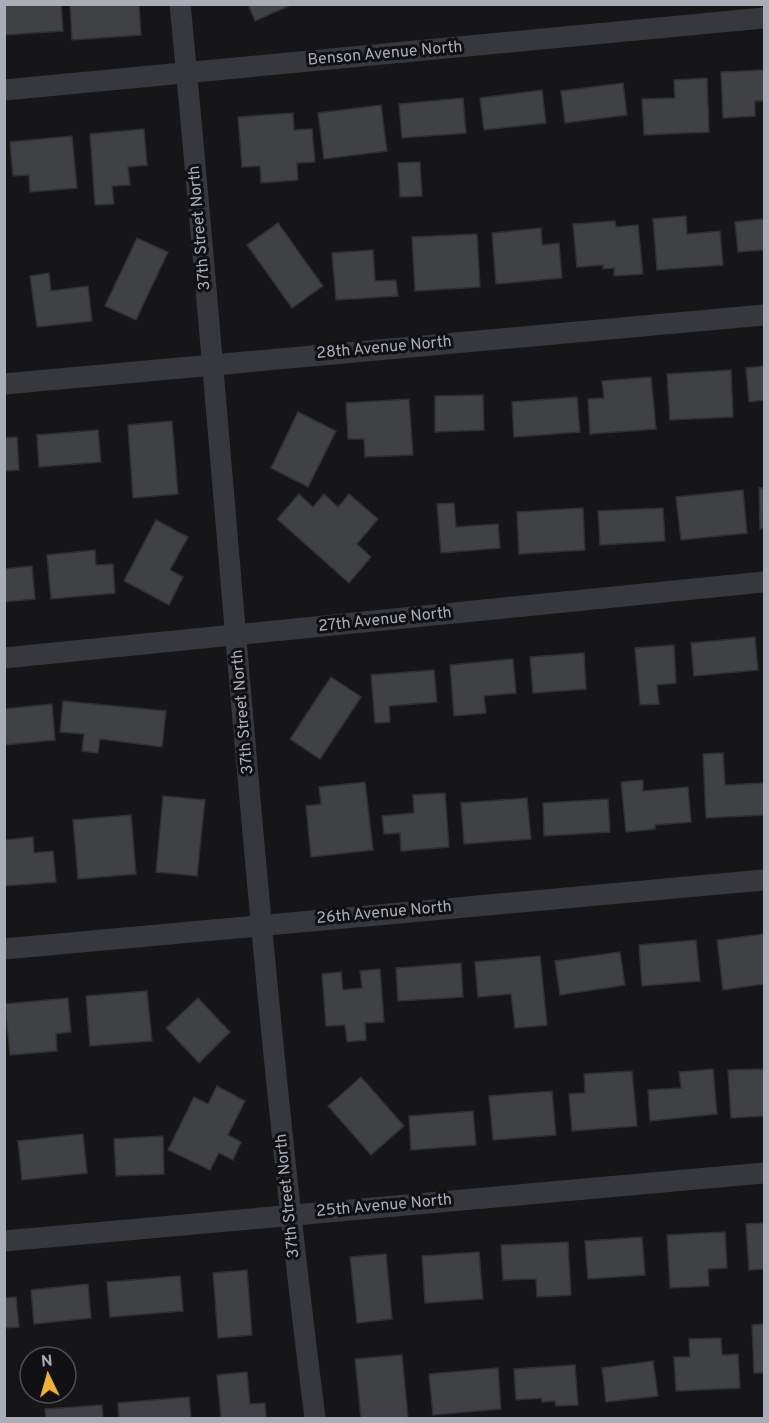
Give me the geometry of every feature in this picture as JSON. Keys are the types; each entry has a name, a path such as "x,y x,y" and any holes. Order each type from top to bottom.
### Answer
{"street":[{"name":"37th Street North","path":"180,4 237,635 260,924 289,1215 315,1419"},
{"name":"Benson Avenue North","path":"4,90 765,18"},
{"name":"28th Avenue North","path":"4,384 211,363 765,315"},
{"name":"27th Avenue North","path":"4,658 765,582"},
{"name":"26th Avenue North","path":"4,949 765,880"},
{"name":"25th Avenue North","path":"4,1241 765,1173"}],"building":[{"path":"4,4 61,4 63,31 4,35"},
{"path":"70,4 139,4 141,35 72,40"},
{"path":"248,4 293,4 255,21"},
{"path":"764,70 764,101 755,101 755,116 723,118 721,72"},
{"path":"707,78 709,132 644,135 642,99 675,98 674,80"},
{"path":"623,83 627,115 565,123 561,91"},
{"path":"542,90 546,123 484,130 480,98"},
{"path":"463,98 466,133 402,138 399,104"},
{"path":"381,105 387,151 324,159 318,113"},
{"path":"293,113 294,130 312,129 315,162 297,163 298,180 261,183 260,166 242,167 238,117"},
{"path":"144,129 147,165 128,167 130,185 112,186 114,204 95,205 90,134"},
{"path":"72,136 77,188 30,192 29,175 13,176 10,142"},
{"path":"420,162 422,196 400,197 398,163"},
{"path":"686,216 687,234 720,231 723,265 657,270 653,219"},
{"path":"764,219 764,254 763,250 738,252 735,222"},
{"path":"615,221 616,227 638,225 643,274 614,276 614,268 603,269 603,265 577,267 573,224"},
{"path":"278,223 323,286 292,308 247,245"},
{"path":"541,228 542,245 559,243 562,278 496,284 492,233"},
{"path":"477,234 480,287 415,291 412,237"},
{"path":"137,238 168,252 136,320 105,306"},
{"path":"373,250 375,281 396,280 398,296 336,300 332,253"},
{"path":"49,273 51,291 88,286 92,321 37,327 30,276"},
{"path":"764,366 764,400 749,402 746,368"},
{"path":"731,370 733,417 670,420 667,374"},
{"path":"651,377 656,429 590,434 588,399 604,398 602,381"},
{"path":"483,395 484,430 435,432 435,396"},
{"path":"577,397 580,432 514,437 512,402"},
{"path":"409,399 413,455 365,457 364,439 348,439 346,403"},
{"path":"298,412 336,431 308,487 271,468"},
{"path":"172,421 178,494 133,498 128,425"},
{"path":"98,430 101,462 39,467 37,435"},
{"path":"17,437 19,470 4,471 4,438"},
{"path":"759,488 764,488 764,528 760,529"},
{"path":"743,490 747,533 681,540 676,497"},
{"path":"299,494 313,507 324,494 338,507 349,494 378,519 357,544 371,557 349,583 277,519"},
{"path":"454,503 456,527 498,524 500,548 441,553 437,504"},
{"path":"583,508 585,550 519,554 517,512"},
{"path":"663,508 665,541 600,545 598,511"},
{"path":"156,520 188,537 170,570 183,577 169,605 124,581"},
{"path":"95,550 96,565 113,564 115,593 51,599 47,555"},
{"path":"32,566 35,599 4,602 4,569"},
{"path":"755,637 758,670 694,676 691,643"},
{"path":"674,645 676,683 657,685 659,704 640,705 635,648"},
{"path":"584,653 586,689 533,693 530,657"},
{"path":"513,659 516,693 484,696 486,713 454,716 450,665"},
{"path":"434,670 437,702 389,706 390,722 375,723 371,675"},
{"path":"331,677 361,697 320,759 290,739"},
{"path":"63,701 166,711 162,747 100,739 98,753 82,751 84,734 60,732"},
{"path":"52,704 55,740 4,745 4,709"},
{"path":"723,753 725,785 764,783 764,815 706,818 703,754"},
{"path":"643,780 643,791 688,787 691,822 655,825 655,829 626,832 621,782"},
{"path":"365,782 373,850 311,857 306,806 321,804 319,787"},
{"path":"445,793 449,847 401,851 400,833 384,834 382,816 414,813 413,795"},
{"path":"163,796 205,800 197,876 156,872"},
{"path":"527,798 531,839 464,844 461,803"},
{"path":"608,799 610,832 544,836 543,803"},
{"path":"131,815 136,874 78,879 73,820"},
{"path":"33,837 34,853 53,851 56,882 4,886 4,840"},
{"path":"764,934 764,984 723,990 717,940"},
{"path":"696,940 700,981 642,986 639,945"},
{"path":"620,952 625,985 560,995 555,961"},
{"path":"540,956 547,1025 515,1028 511,994 478,997 475,962"},
{"path":"461,963 463,997 398,1001 396,968"},
{"path":"380,969 384,1022 365,1023 366,1040 347,1042 345,1025 326,1026 322,974 341,972 343,990 362,988 360,971"},
{"path":"147,991 152,1041 90,1046 86,996"},
{"path":"68,998 71,1032 56,1034 57,1051 10,1055 5,1004"},
{"path":"198,998 230,1032 199,1063 166,1028"},
{"path":"713,1069 717,1114 650,1121 648,1090 681,1088 679,1072"},
{"path":"764,1069 764,1116 731,1118 728,1070"},
{"path":"632,1071 637,1126 572,1131 569,1094 585,1093 584,1074"},
{"path":"361,1077 404,1126 371,1155 328,1106"},
{"path":"217,1086 245,1101 228,1135 241,1142 233,1160 219,1153 210,1170 168,1150 194,1097 208,1104"},
{"path":"552,1091 556,1135 493,1140 489,1096"},
{"path":"473,1111 476,1145 411,1150 409,1116"},
{"path":"83,1134 87,1173 22,1180 18,1141"},
{"path":"163,1136 164,1174 116,1176 114,1139"},
{"path":"764,1223 764,1269 749,1270 746,1224"},
{"path":"725,1232 727,1268 708,1269 709,1286 670,1288 667,1235"},
{"path":"642,1237 645,1275 588,1279 585,1241"},
{"path":"568,1242 571,1295 537,1297 536,1279 503,1280 501,1245"},
{"path":"479,1252 483,1299 425,1303 422,1256"},
{"path":"386,1254 392,1319 357,1323 350,1257"},
{"path":"247,1270 252,1335 218,1338 213,1273"},
{"path":"180,1276 183,1311 110,1317 107,1282"},
{"path":"88,1284 91,1318 34,1324 31,1290"},
{"path":"16,1297 19,1327 4,1328 4,1298"},
{"path":"764,1324 764,1373 754,1373 752,1325"},
{"path":"721,1338 722,1355 738,1354 740,1388 676,1391 674,1357 690,1357 689,1339"},
{"path":"402,1355 408,1418 361,1418 355,1359"},
{"path":"653,1361 658,1396 606,1402 602,1368"},
{"path":"575,1365 578,1405 556,1406 555,1401 542,1402 542,1398 516,1400 514,1369"},
{"path":"498,1368 501,1409 433,1415 429,1374"},
{"path":"247,1372 250,1404 265,1403 266,1418 221,1418 217,1375"},
{"path":"189,1397 191,1418 119,1418 118,1403"},
{"path":"102,1405 103,1418 46,1418 45,1409"}]}
